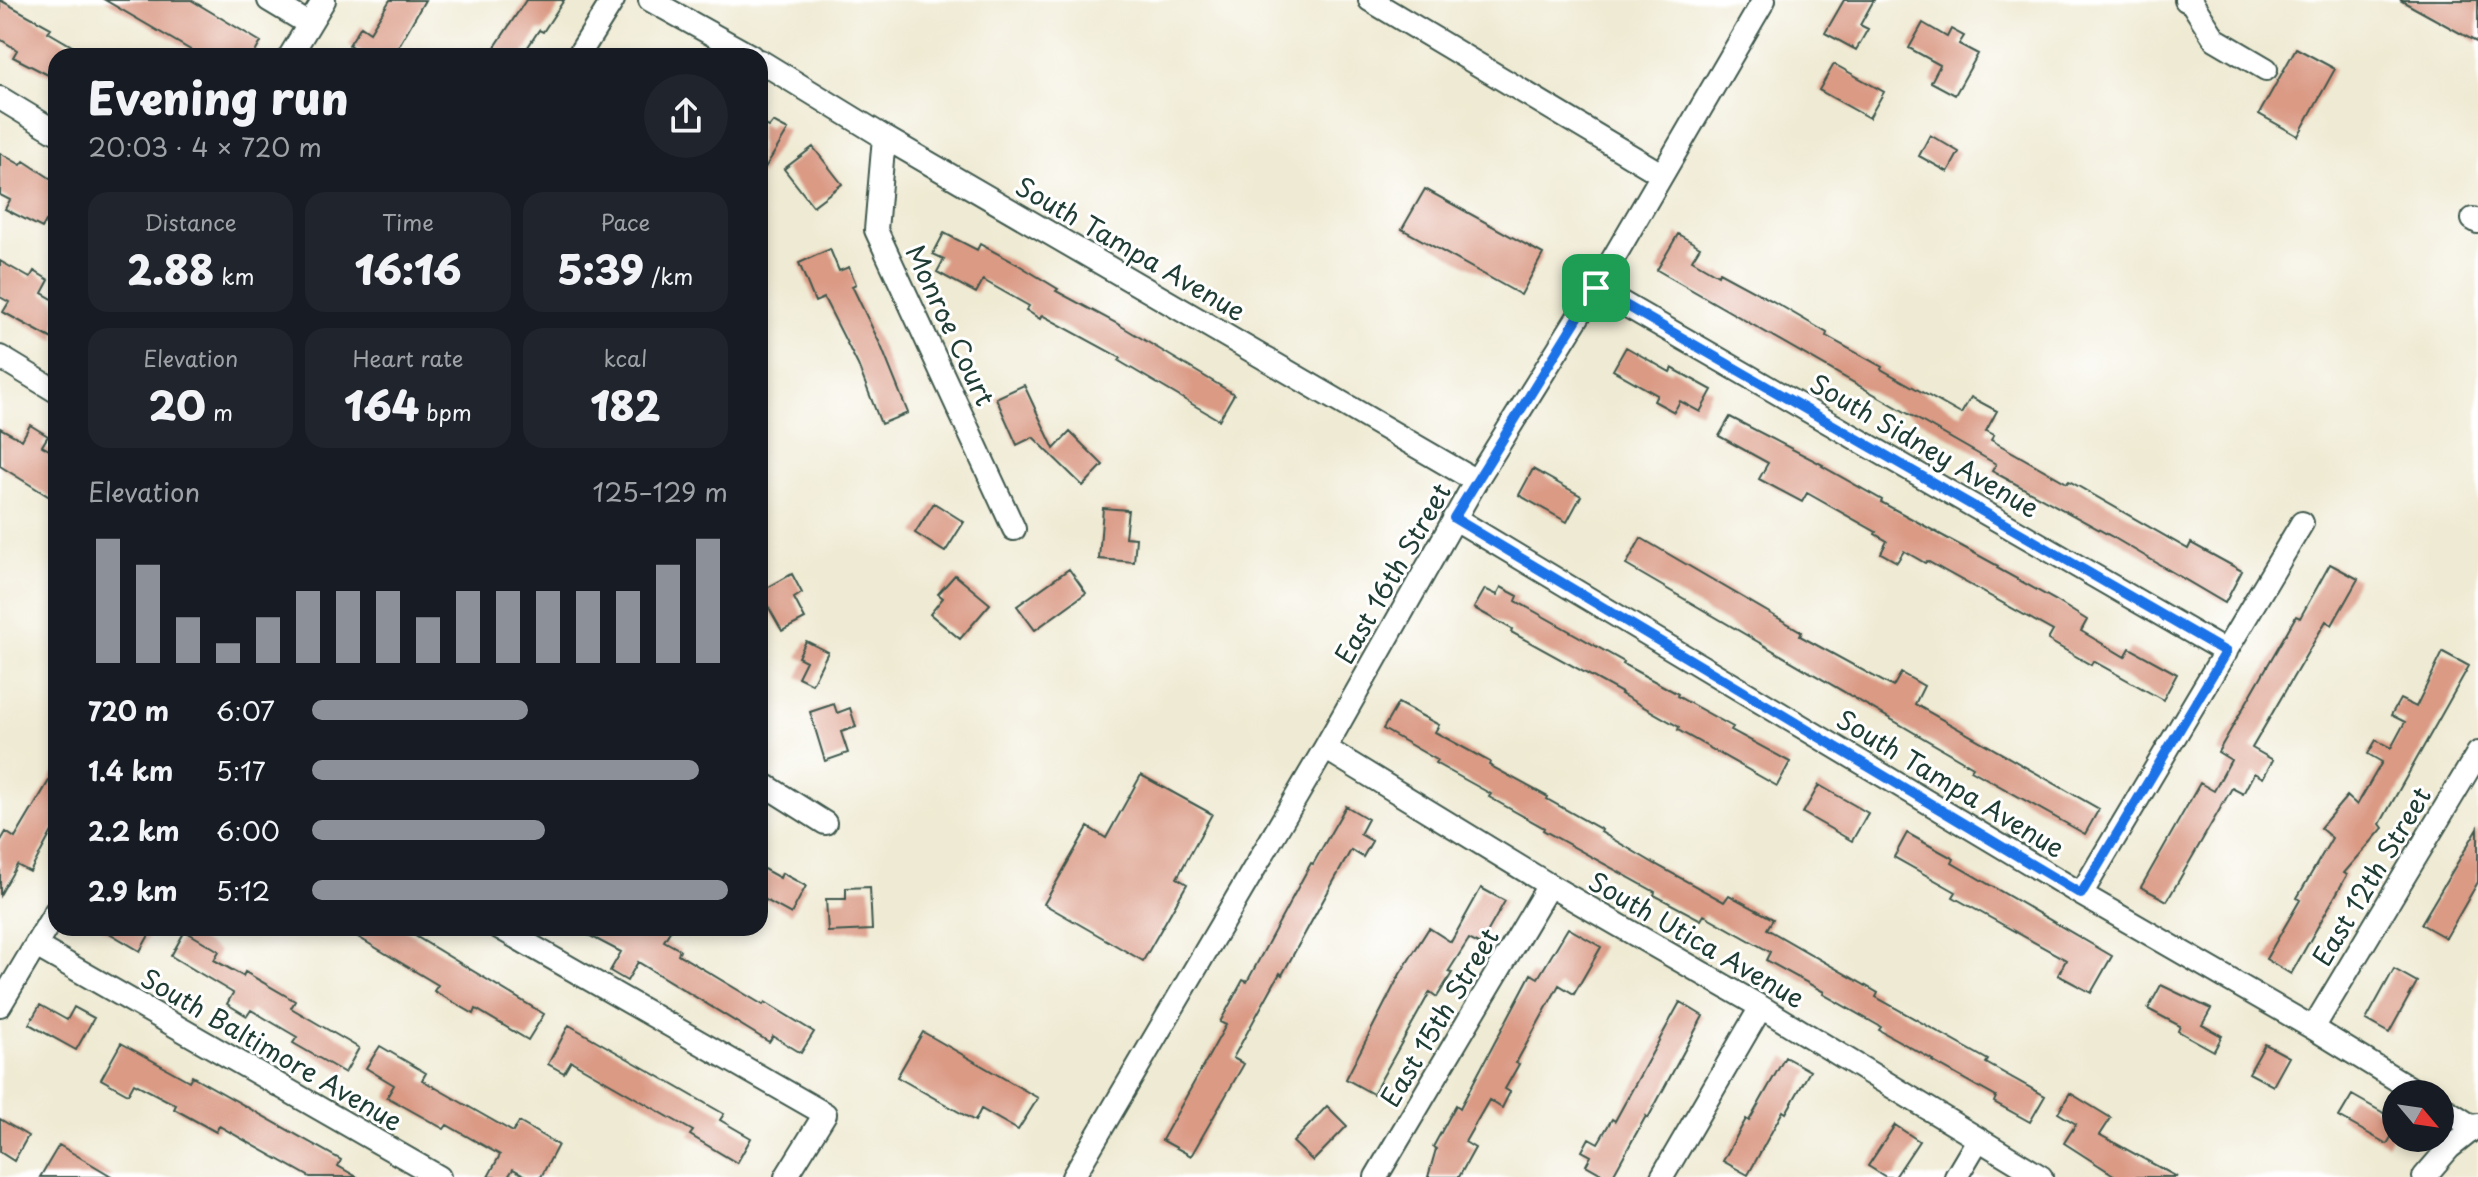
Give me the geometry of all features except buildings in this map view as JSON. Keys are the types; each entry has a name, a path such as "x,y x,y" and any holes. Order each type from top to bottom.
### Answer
{"street":[{"path":"269,0 309,24"},
{"path":"295,48 324,0"},
{"path":"583,48 613,0"},
{"path":"650,0 737,48"},
{"path":"1370,0 1661,174"},
{"name":"East 16th Street","path":"1073,1177 1325,748 1454,518 1596,288 1764,0"},
{"path":"2186,0 2192,3 2215,39 2266,69"},
{"name":"South Tampa Avenue","path":"768,66 884,137 1476,481"},
{"path":"0,98 48,127"},
{"name":"Monroe Court","path":"884,137 876,230 1014,529"},
{"name":"South Sidney Avenue","path":"1596,288 2226,652"},
{"path":"0,357 48,386"},
{"name":"South Tampa Avenue","path":"1454,518 2397,1080"},
{"path":"2081,894 2302,523"},
{"name":"South Utica Avenue","path":"1325,748 2041,1177"},
{"name":"East 12th Street","path":"2313,1028 2478,753"},
{"path":"768,787 825,823"},
{"name":"East 15th Street","path":"1376,1177 1549,885"},
{"path":"0,1005 48,925"},
{"path":"514,936 825,1114 786,1177"},
{"name":"South Baltimore Avenue","path":"36,946 439,1177"},
{"path":"1662,1177 1761,1007"},
{"path":"2424,1177 2449,1148 2476,1126 2454,1114"},
{"path":"1956,1177 1978,1140"}],"route":[{"path":"1596,288 2226,652 2081,894 1454,518 1596,288"}]}
